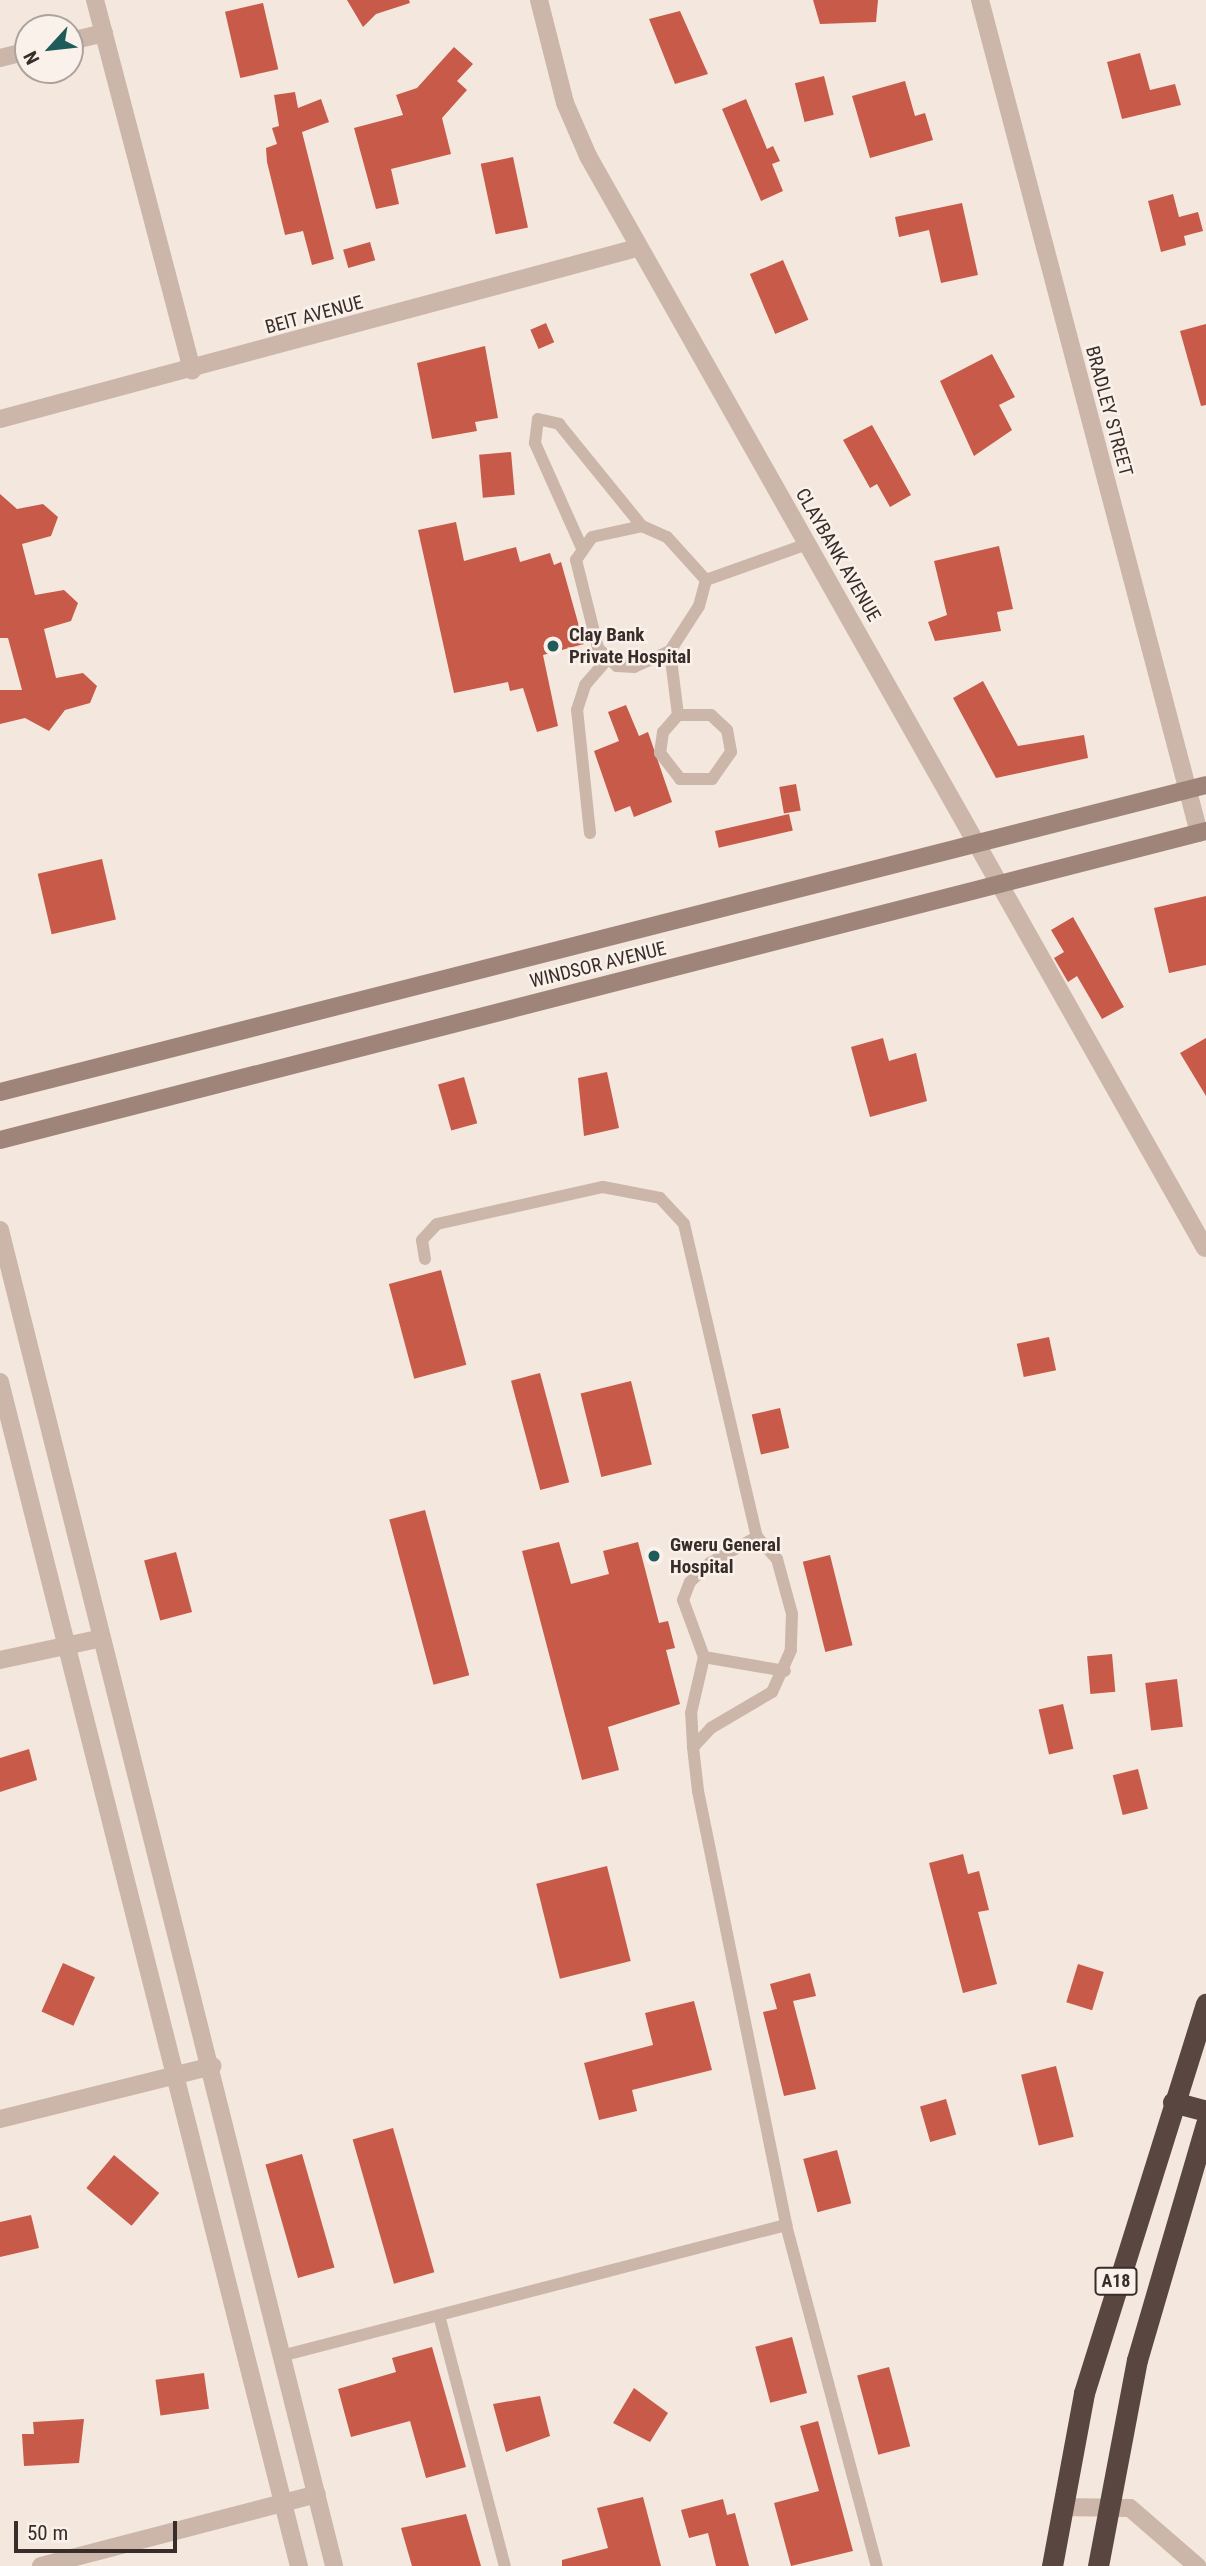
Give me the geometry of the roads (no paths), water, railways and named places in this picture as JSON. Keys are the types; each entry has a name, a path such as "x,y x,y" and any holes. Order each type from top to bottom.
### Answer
{"highway":[{"name":"A18","path":"1052,2566 1084,2393 1173,2102 1206,2004"},
{"path":"1173,2102 1206,2110"},
{"name":"A18","path":"1098,2566 1138,2360 1206,2124"}],"main road":[{"name":"WINDSOR AVENUE","path":"0,1092 1206,785"},
{"name":"WINDSOR AVENUE","path":"0,1140 1202,832"}],"street":[{"path":"95,0 192,370"},
{"name":"CLAYBANK AVENUE","path":"539,0 576,134 807,544 982,843 999,885 1205,1248"},
{"name":"BRADLEY STREET","path":"980,0 1187,789 1202,832"},
{"path":"84,38 104,33"},
{"name":"BEIT AVENUE","path":"0,419 192,370 638,248"},
{"path":"0,1230 98,1639 212,2066 285,2355 334,2566"},
{"path":"0,1382 299,2566"},
{"path":"0,1660 98,1639"},
{"path":"0,2119 212,2066"},
{"path":"41,2566 317,2494"},
{"path":"1062,2507 1108,2506 1145,2517 1197,2566"}],"lane":[{"path":"606,660 579,575 581,546 535,443 538,419 559,424 642,526 667,537 706,580"},
{"path":"581,546 612,529 642,526"},
{"path":"706,580 807,544"},
{"path":"606,660 634,667 670,651 699,607 706,580"},
{"path":"670,651 678,715 660,742 664,764 680,779 712,779 731,752 727,730 711,715 678,715"},
{"path":"590,833 577,710 585,685 606,660"},
{"path":"425,1259 422,1240 437,1224 603,1186 646,1192 672,1207 700,1279 757,1536 785,1581 792,1614 785,1671 772,1692 710,1728 694,1747"},
{"path":"757,1536 690,1582 683,1600 704,1657 691,1713 694,1747 786,2225 877,2566"},
{"path":"704,1657 785,1671"},
{"path":"285,2355 440,2319 786,2225"},
{"path":"440,2319 505,2566"}],"place":[{"name":"Clay Bank Private Hospital","path":"553,646"},
{"name":"Gweru General Hospital","path":"654,1556"}]}
